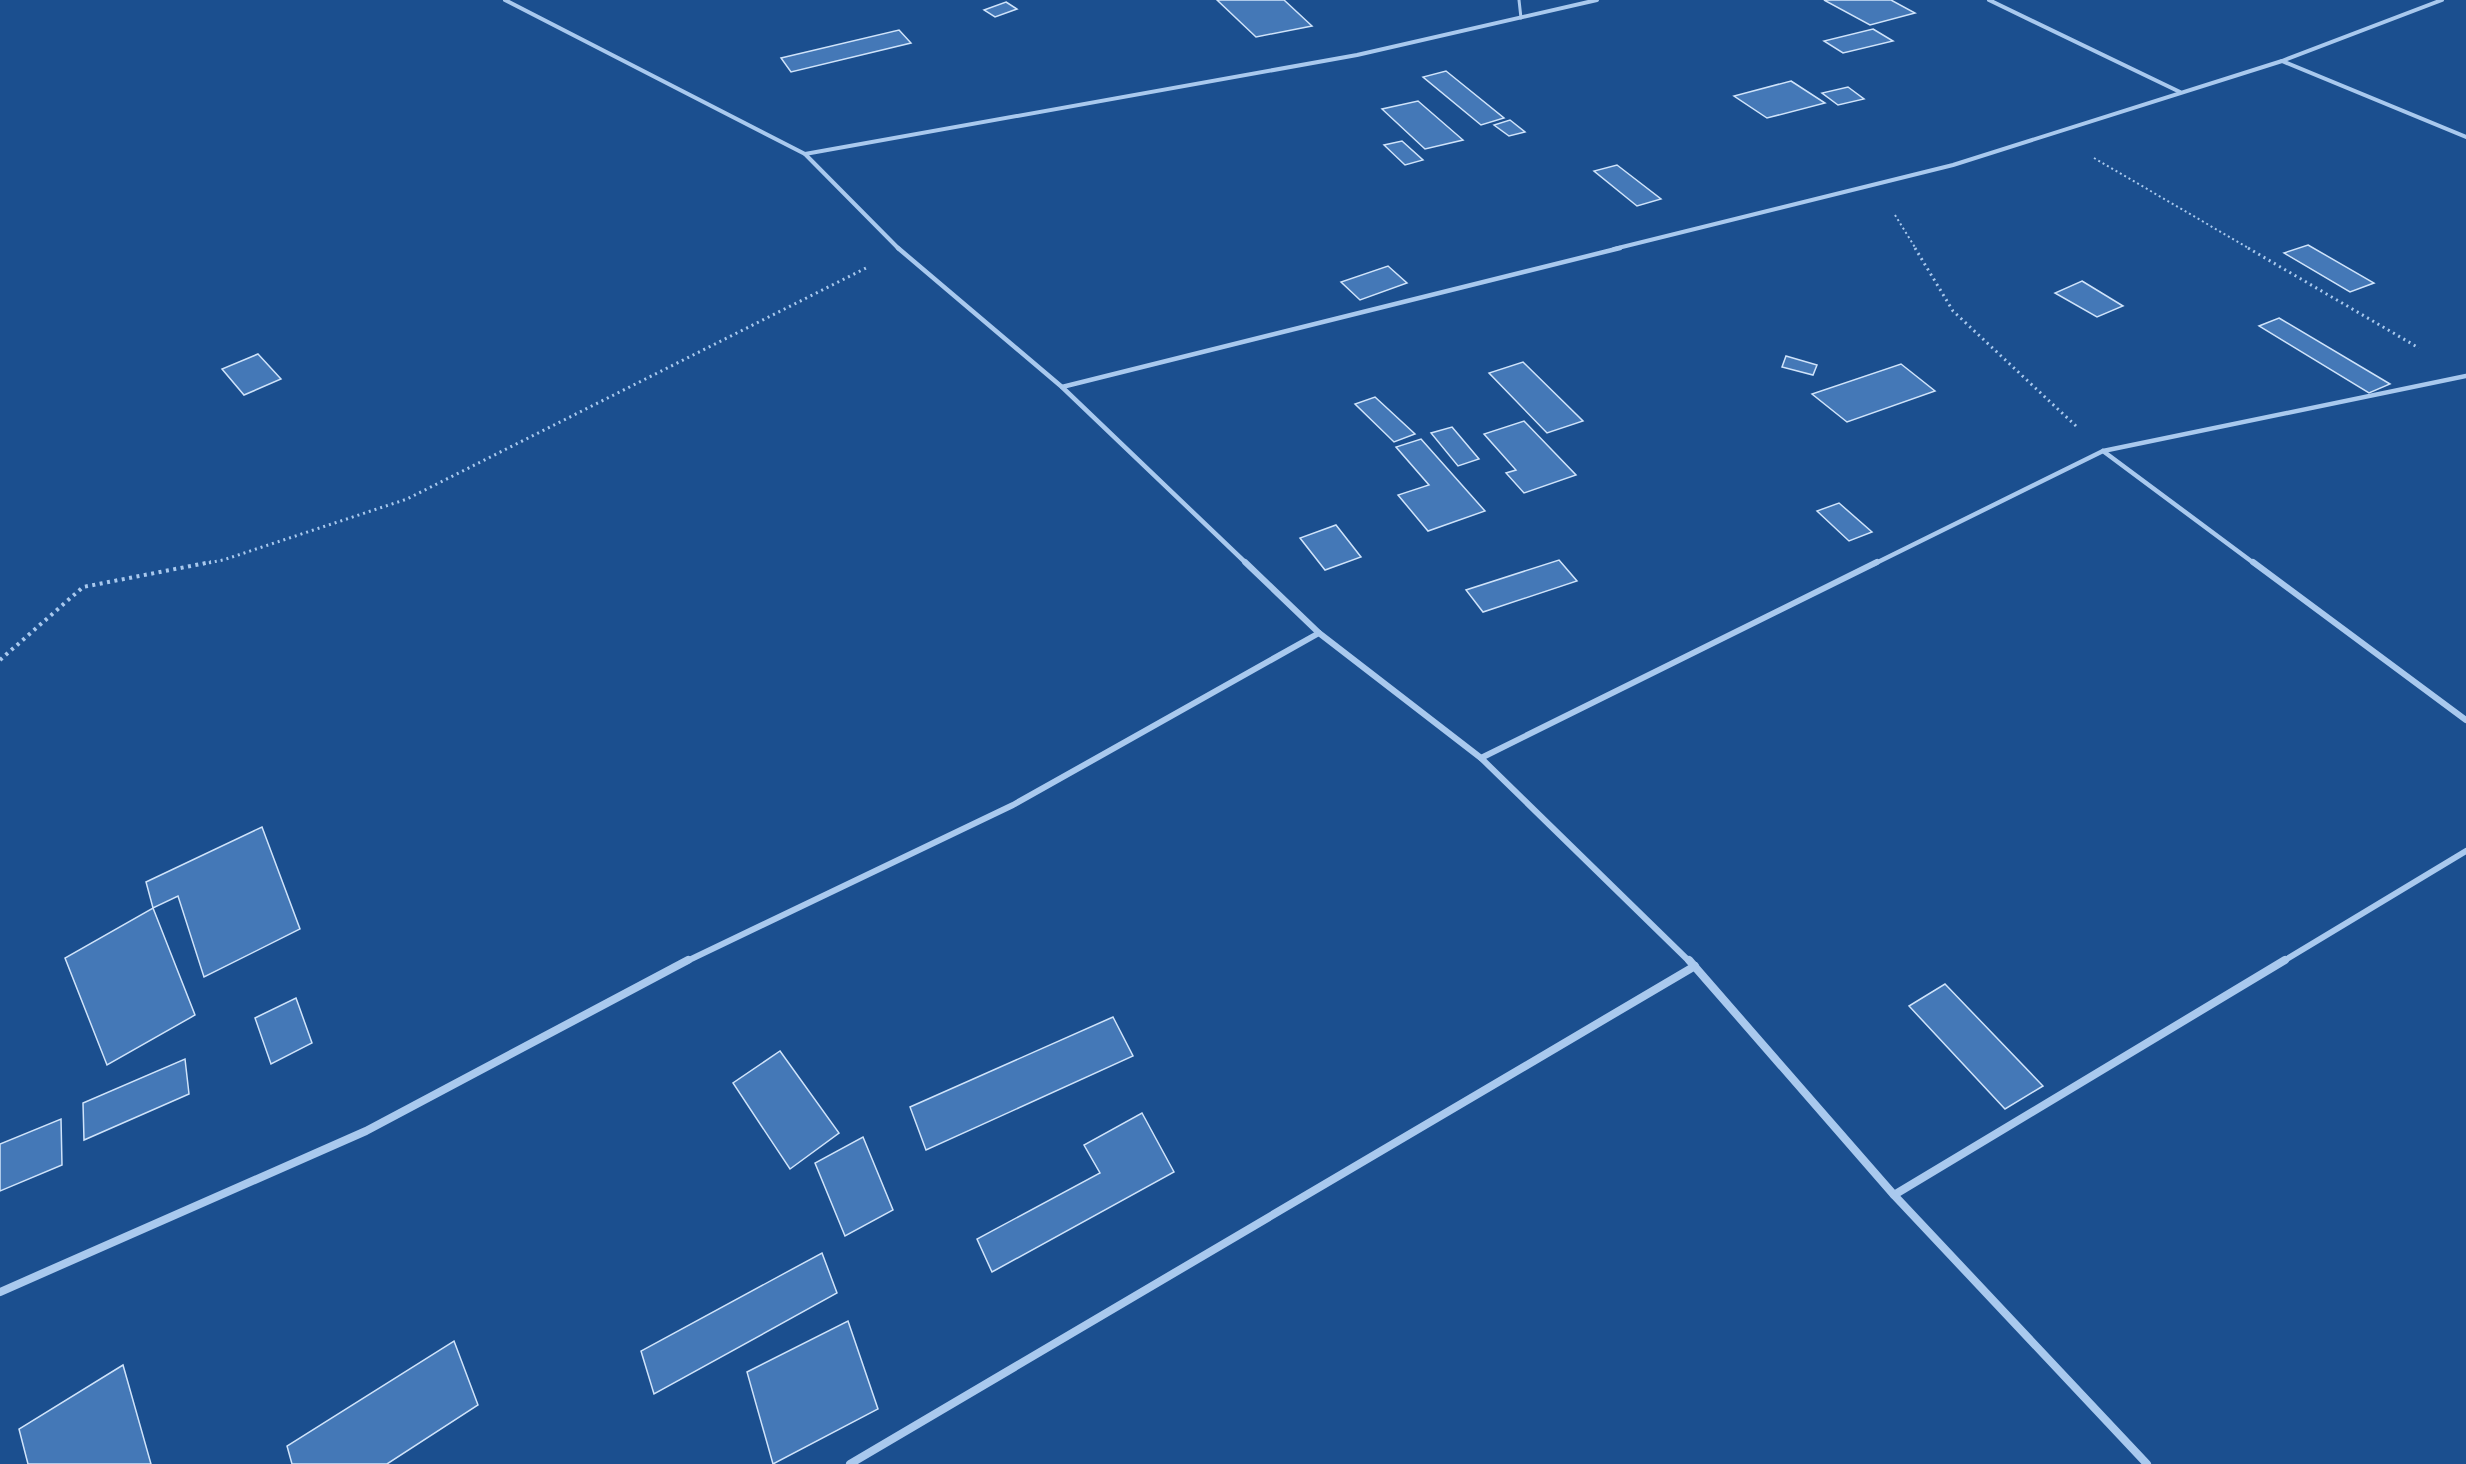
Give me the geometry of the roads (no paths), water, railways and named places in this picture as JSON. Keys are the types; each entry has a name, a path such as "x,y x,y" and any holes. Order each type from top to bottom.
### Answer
{"street":[{"path":"505,0 806,154 901,251 1062,387 1319,633 1481,758 1695,966 1894,1195 2148,1464"},
{"path":"806,154 1356,55 1597,0"},
{"path":"1989,0 2180,92"},
{"path":"1062,387 1953,165 2282,61 2442,0"},
{"path":"2282,61 2466,136"},
{"path":"1481,758 2103,451 2466,376"},
{"path":"2103,451 2466,720"},
{"path":"0,1292 366,1131 676,966 1012,805 1319,633"},
{"path":"1894,1195 2466,851"},
{"path":"850,1464 1695,966"}],"lane":[{"path":"1519,0 1521,18"}]}
